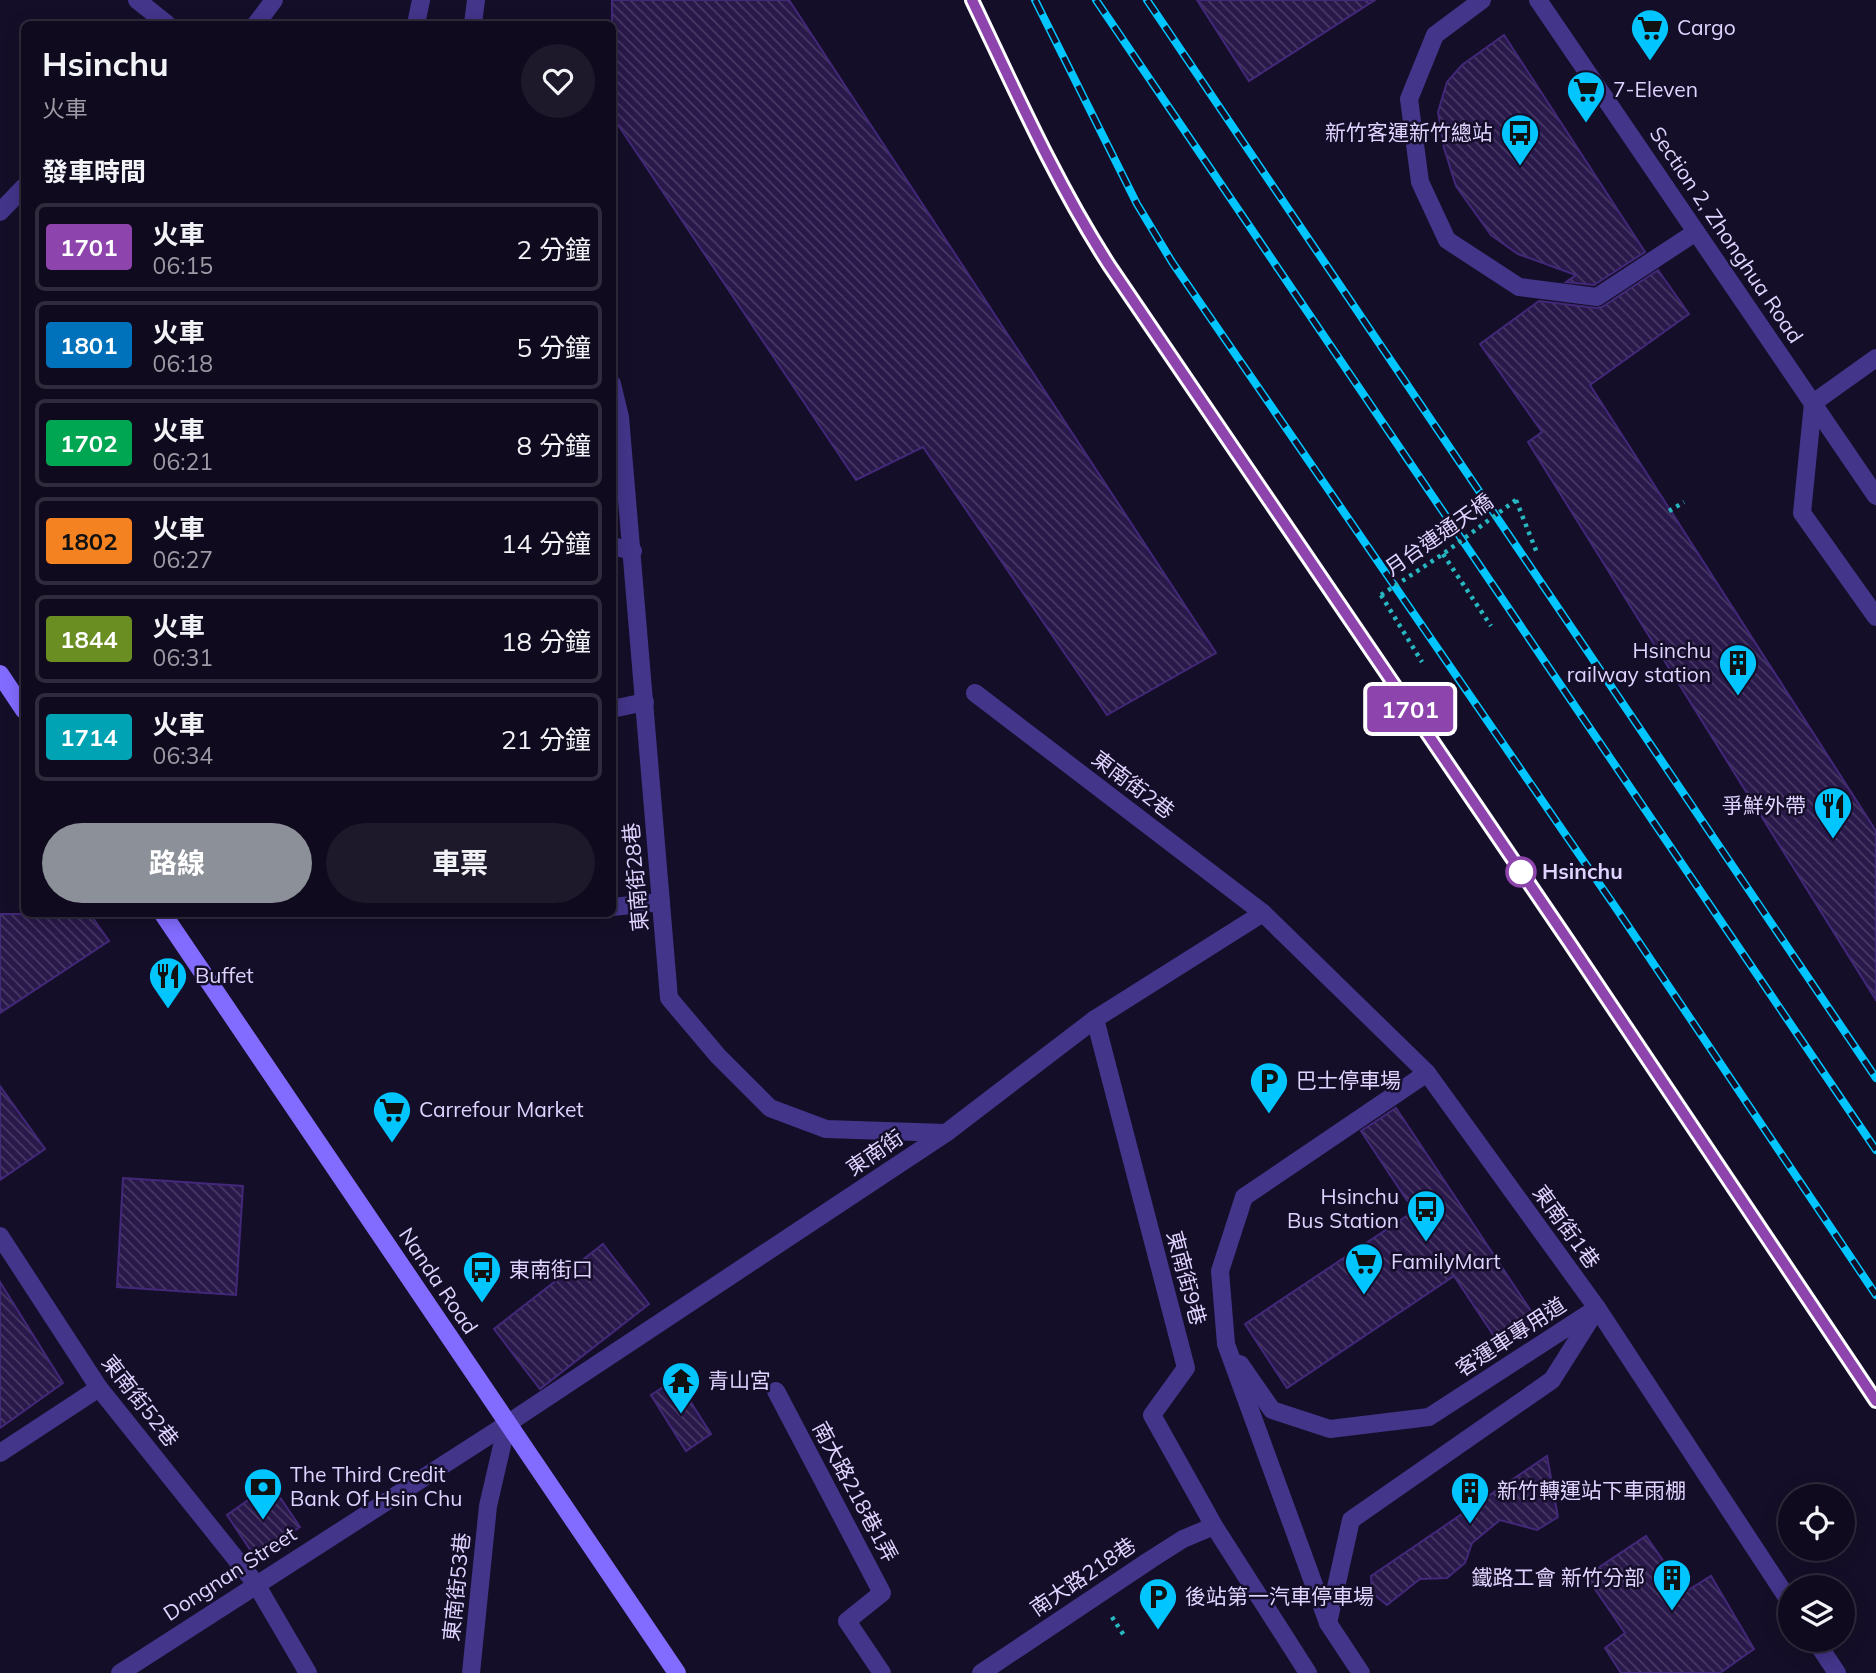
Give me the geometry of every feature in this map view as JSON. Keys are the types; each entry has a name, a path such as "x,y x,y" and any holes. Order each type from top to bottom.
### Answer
{"main road":[{"path":"0,674 21,706"},
{"name":"Nanda Road","path":"165,917 677,1673"}],"street":[{"path":"137,0 159,21"},
{"path":"258,21 274,0"},
{"path":"417,21 421,0"},
{"path":"473,21 476,0"},
{"path":"1482,0 1434,35 1409,99 1420,182 1447,240 1519,288 1597,297 1696,232"},
{"name":"Section 2, Zhonghua Road","path":"1538,0 1876,496"},
{"path":"0,212 21,190"},
{"path":"1876,358 1813,403 1802,513 1876,617"},
{"name":"東南街28巷","path":"616,400 620,417 633,551 669,998 718,1056 770,1108 826,1129 946,1133"},
{"path":"616,547 633,551"},
{"name":"東南街2巷","path":"975,693 1263,913"},
{"path":"616,708 645,702"},
{"path":"616,907 661,902"},
{"name":"東南街","path":"507,1424 946,1133 1095,1019 1263,913"},
{"name":"東南街1巷","path":"1263,913 1427,1073 1597,1308 1778,1584"},
{"name":"東南街9巷","path":"1095,1019 1186,1368 1152,1415 1214,1527"},
{"path":"1361,1673 1328,1623 1226,1344 1220,1271 1244,1197 1427,1073"},
{"name":"東南街52巷","path":"0,1236 99,1388 256,1584 308,1673"},
{"name":"客運車專用道","path":"1226,1344 1272,1409 1331,1429 1429,1417 1597,1308"},
{"name":"客運車專用道","path":"1328,1623 1351,1520 1552,1380 1597,1308"},
{"path":"0,1453 99,1388"},
{"name":"南大路218巷1弄","path":"776,1391 882,1593 847,1621 882,1673"},
{"name":"Dongnan Street","path":"120,1673 507,1424"},
{"name":"東南街53巷","path":"471,1673 488,1506 507,1424"},
{"path":"1214,1527 1308,1673"},
{"name":"南大路218巷","path":"981,1673 1183,1539 1214,1527"},
{"path":"1823,1652 1837,1673"}],"path":[{"name":"月台連通天橋","path":"1422,662 1381,595 1443,554 1516,500 1537,553"},
{"path":"1669,511 1684,502"},
{"path":"1443,554 1491,626"}],"building":[{"path":"612,0 789,0 1216,653 1107,715 923,447 856,480 616,122 616,21 612,21"},
{"path":"1197,0 1375,0 1249,81"},
{"name":"新竹客運新竹總站","path":"1504,35 1645,252 1594,285 1566,282 1576,275 1518,254 1491,235 1456,186 1444,148 1438,112 1447,82 1462,65"},
{"name":"Hsinchu railway station","path":"1658,270 1689,314 1590,385 1876,831 1876,1000 1528,442 1542,432 1480,344 1539,301 1602,307"},
{"path":"0,914 21,914 21,917 92,917 109,941 0,1013"},
{"path":"0,1086 45,1149 0,1180"},
{"name":"Hsinchu Bus Station","path":"1396,1108 1537,1320 1500,1345 1454,1276 1287,1388 1245,1324 1414,1211 1361,1131"},
{"path":"123,1178 243,1186 236,1295 117,1287"},
{"path":"603,1244 649,1304 540,1389 494,1329"},
{"path":"0,1282 63,1383 0,1428"},
{"name":"青山宮","path":"676,1379 711,1434 686,1451 651,1395"},
{"name":"新竹轉運站下車雨棚","path":"1547,1456 1558,1517 1537,1530 1500,1520 1472,1543 1465,1563 1447,1578 1420,1579 1387,1605 1372,1593 1371,1576"},
{"name":"The Third Credit Bank Of Hsin Chu","path":"271,1484 300,1527 255,1557 227,1515"},
{"name":"鐵路工會 新竹分部","path":"1646,1536 1685,1592 1711,1576 1754,1649 1720,1673 1621,1673 1605,1648 1625,1633 1586,1576"}],"railway":[{"path":"972,0 1053,168 1109,265 1569,942 1876,1401"},
{"path":"1035,0 1137,204 1172,262 1618,911 1876,1295"},
{"path":"1096,0 1876,1150"},
{"path":"1147,0 1876,1078"}],"train":[{"name":"1701","path":"972,0 1077,216 1876,1401"}],"place":[{"name":"Cargo","path":"1650,62"},
{"name":"7-Eleven","path":"1586,124"},
{"name":"新竹客運新竹總站","path":"1520,167"},
{"name":"Hsinchu railway station","path":"1738,697"},
{"name":"爭鮮外帶","path":"1833,840"},
{"name":"Hsinchu","path":"1521,872"},
{"name":"Buffet","path":"168,1010"},
{"name":"巴士停車場","path":"1269,1115"},
{"name":"Carrefour Market","path":"392,1144"},
{"name":"Hsinchu Bus Station","path":"1426,1243"},
{"name":"FamilyMart","path":"1364,1296"},
{"name":"東南街口","path":"482,1304"},
{"name":"青山宮","path":"681,1415"},
{"name":"The Third Credit Bank Of Hsin Chu","path":"263,1521"},
{"name":"新竹轉運站下車雨棚","path":"1470,1525"},
{"name":"鐵路工會 新竹分部","path":"1672,1612"},
{"name":"後站第一汽車停車場","path":"1158,1631"}]}
